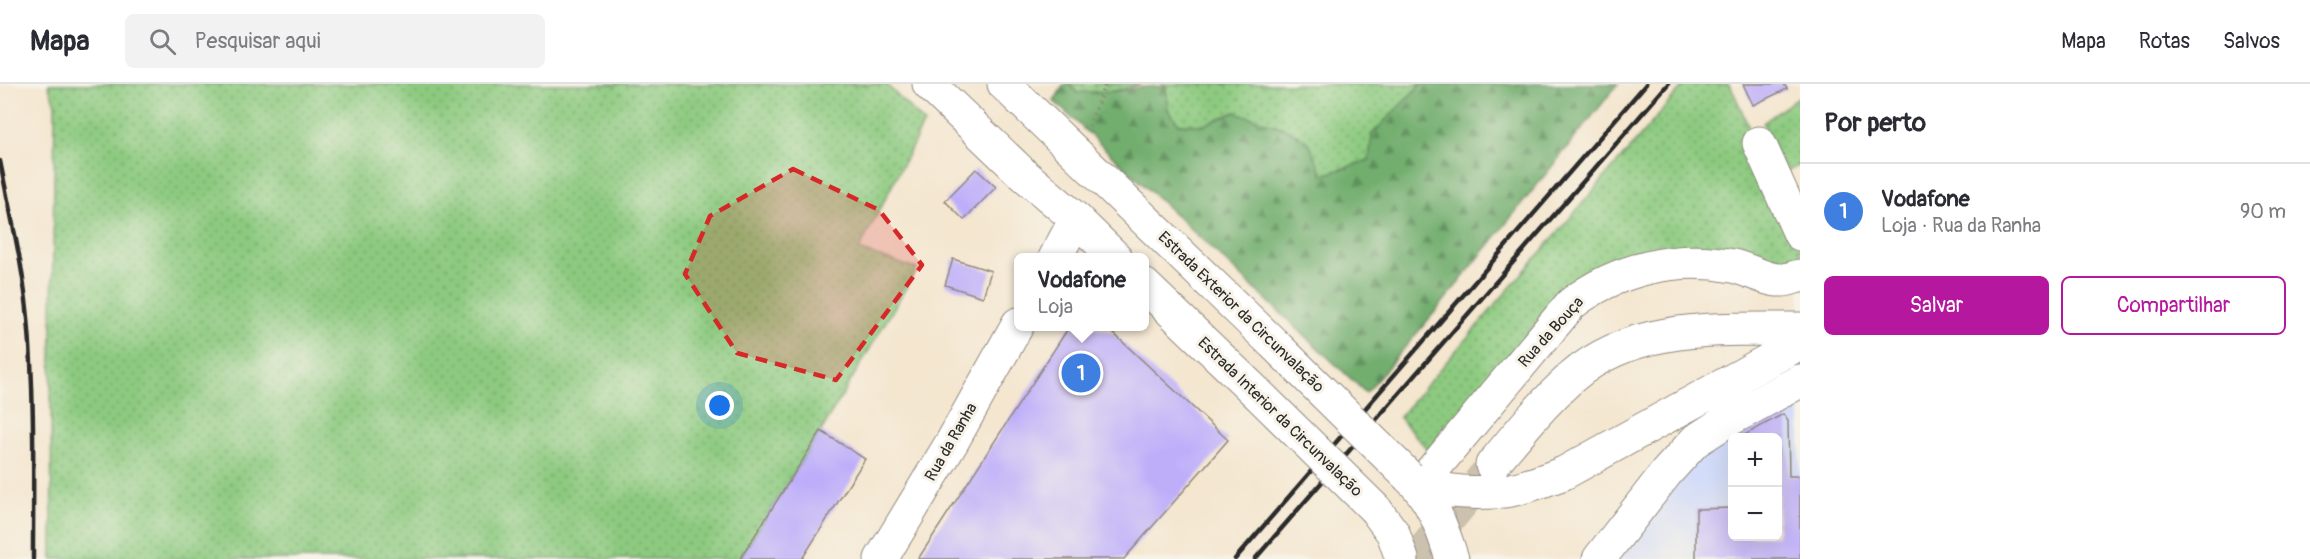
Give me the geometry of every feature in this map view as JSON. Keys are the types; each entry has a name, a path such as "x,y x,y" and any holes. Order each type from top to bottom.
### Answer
{"main road":[{"path":"928,84 1111,253"},
{"name":"Estrada Exterior da Circunvalação","path":"1004,84 1274,343 1414,482 1435,514 1452,559"},
{"path":"1758,143 1800,234"},
{"path":"1058,253 1076,219"},
{"name":"Rua da Bouça","path":"1414,482 1571,304 1597,285 1635,270 1670,264 1699,263 1732,266 1781,280 1800,276"},
{"name":"Estrada Interior da Circunvalação","path":"1149,290 1375,509 1393,532 1402,559"},
{"path":"1492,465 1522,429 1573,377 1593,362 1626,345 1692,331 1800,329"},
{"name":"Rua da Ranha","path":"881,559 952,442 1014,331"},
{"path":"1414,482 1455,491 1505,491 1530,486 1556,476 1800,343"},
{"path":"1599,559 1666,473 1695,441 1800,381"}],"path":[{"path":"1088,130 1105,84"}],"highlighted area":[{"path":"793,169 879,210 922,265 836,380 737,353 685,274 710,216"}],"shaded area":[{"path":"1800,389 1800,559 1605,559 1702,444"}],"green space":[{"path":"48,84 886,84 924,123 859,250 917,269 821,431 740,559 52,559 51,391 55,104"},
{"path":"1064,84 1069,84 1077,93 1154,86 1166,87 1168,110 1179,124 1203,125 1235,112 1289,130 1309,143 1323,175 1369,160 1372,134 1421,84 1618,84 1440,306 1366,393 1054,101"},
{"path":"1070,84 1142,84 1115,91 1077,93"},
{"path":"1162,84 1421,84 1369,160 1323,176 1309,143 1289,130 1235,112 1203,125 1179,124 1168,110 1166,87"},
{"path":"1685,84 1730,84 1800,246 1800,255 1779,263 1707,248 1664,251 1614,260 1588,273 1561,293 1429,451 1399,417"},
{"path":"1800,96 1800,165 1784,173 1763,123"}],"building":[{"path":"1743,84 1784,84 1787,89 1753,105"},
{"path":"976,169 996,187 964,220 945,201"},
{"path":"953,259 991,271 983,297 945,285"},
{"path":"1066,331 1113,333 1228,440 1124,559 918,559"},
{"path":"1783,414 1788,421 1789,476 1800,476 1800,559 1696,559 1696,509 1728,508 1728,541 1782,541 1782,433 1748,433"},
{"path":"821,431 865,459 802,559 740,559"}],"tunnel":[{"path":"1416,559 1486,474"}],"railway":[{"path":"1235,559 1646,84"},
{"path":"1255,559 1668,84"},
{"path":"0,161 20,259 28,318 33,408 33,559"}],"place":[{"name":"Vodafone","path":"1081,373"}]}
